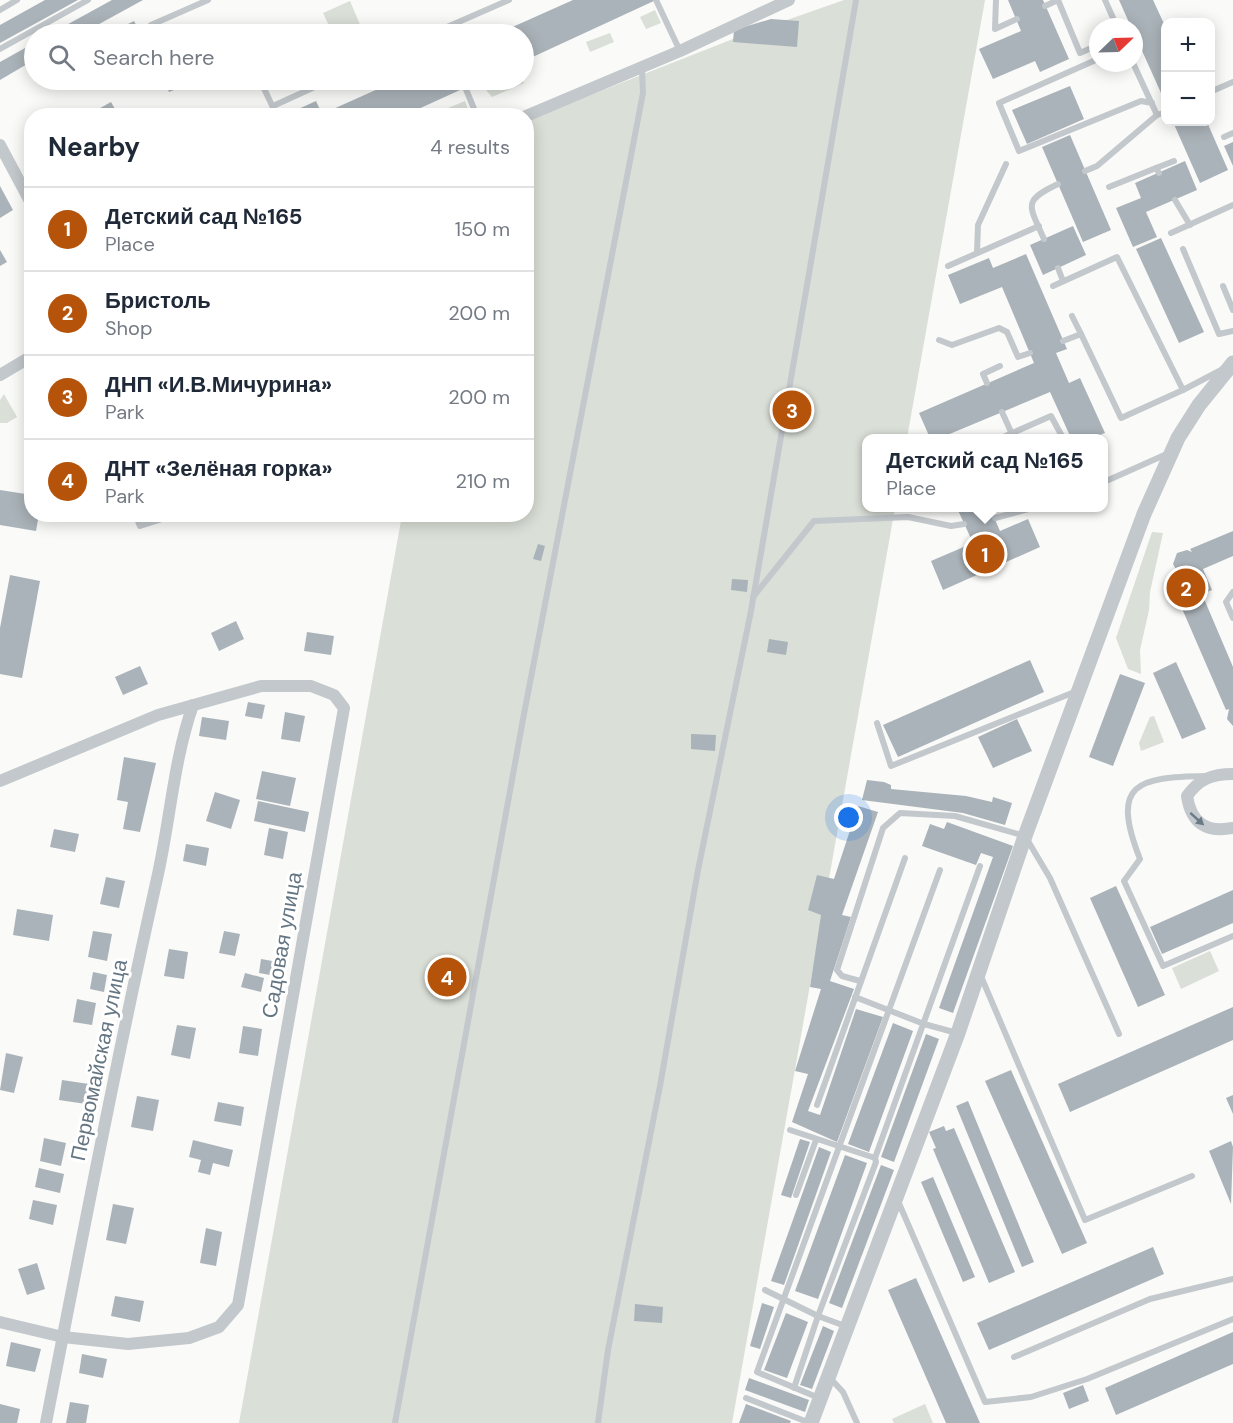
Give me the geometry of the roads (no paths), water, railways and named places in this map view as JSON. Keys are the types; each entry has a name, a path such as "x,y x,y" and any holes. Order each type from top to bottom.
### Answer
{"street":[{"path":"534,113 681,51 789,0"},
{"path":"0,145 24,190"},
{"path":"0,375 24,361"},
{"path":"811,1423 845,1326 958,1033 1025,836 1144,514 1170,453 1199,405 1231,365"},
{"name":"Садовая улица","path":"0,781 110,734 193,705 261,686 311,686 334,695 344,708 238,1305 219,1327 189,1338 128,1344 63,1336 0,1322"},
{"name":"Первомайская улица","path":"46,1423 135,976 166,838 184,730 193,705"},
{"path":"1233,774 1212,776 1196,783 1187,796 1189,812 1202,825 1220,830 1233,828"}],"lane":[{"path":"0,10 17,0"},
{"path":"45,24 88,0"},
{"path":"153,24 208,0"},
{"path":"459,24 509,0"},
{"path":"656,0 681,51"},
{"path":"598,1423 608,1350 698,870 753,598 856,0"},
{"path":"996,0 994,29 1017,19"},
{"path":"1045,6 1058,0 1080,53 1089,49"},
{"path":"1105,0 1113,18"},
{"path":"0,49 24,36"},
{"path":"1089,63 999,103 1019,151 1141,101 1152,103"},
{"path":"395,1423 524,714 643,93 642,68"},
{"path":"1137,72 1157,115"},
{"path":"1215,90 1233,82"},
{"path":"265,90 273,106 308,90"},
{"path":"466,90 474,108"},
{"path":"1086,171 1097,166 1161,114"},
{"path":"1224,137 1233,133"},
{"path":"1109,187 1158,170 1174,161"},
{"path":"977,253 978,225 1006,164"},
{"path":"1044,239 1031,206 1032,200 1036,194 1058,184"},
{"path":"1175,200 1190,225"},
{"path":"1171,233 1233,205"},
{"path":"948,266 1039,225"},
{"path":"1183,249 1219,334 1233,331"},
{"path":"1053,286 1117,257 1183,390"},
{"path":"1058,268 1063,281"},
{"path":"1223,286 1233,310"},
{"path":"1072,316 1121,418 1231,365"},
{"path":"939,340 952,345 999,328 1007,332 1018,357 1030,353"},
{"path":"1063,341 1081,334"},
{"path":"987,383 983,374 1000,366"},
{"path":"1002,412 1012,434 1051,416 1061,434"},
{"path":"1108,480 1170,453"},
{"path":"995,518 1015,512"},
{"path":"753,598 814,521 908,517 951,526 964,524"},
{"path":"138,522 140,526 153,522"},
{"path":"1233,592 1226,602 1233,618"},
{"path":"877,723 891,766 1080,690"},
{"path":"1212,776 1160,778 1146,781 1131,793 1127,810 1130,834 1140,859 1124,881 1162,966 1233,936"},
{"path":"860,981 842,976 837,970 882,828 900,813 955,816 1025,836 1050,878 1119,1034"},
{"path":"817,1105 905,858"},
{"path":"794,1388 980,866"},
{"path":"821,1399 757,1372 841,1148 940,870"},
{"path":"979,971 1085,1220 1192,1176"},
{"path":"855,998 924,1024 958,1033"},
{"path":"790,1130 875,1158"},
{"path":"796,1196 816,1140"},
{"path":"895,1194 985,1402 1031,1397 1088,1379 1233,1319"},
{"path":"1014,1357 1150,1299 1233,1280"},
{"path":"765,1290 784,1301 845,1326"},
{"path":"829,1377 843,1392 857,1423"},
{"path":"746,1398 811,1423"}],"place":[{"name":"ДНП «И.В.Мичурина»","path":"792,410"},
{"name":"Детский сад №165","path":"985,554"},
{"name":"Бристоль","path":"1186,588"},
{"name":"ДНТ «Зелёная горка»","path":"447,977"}]}
